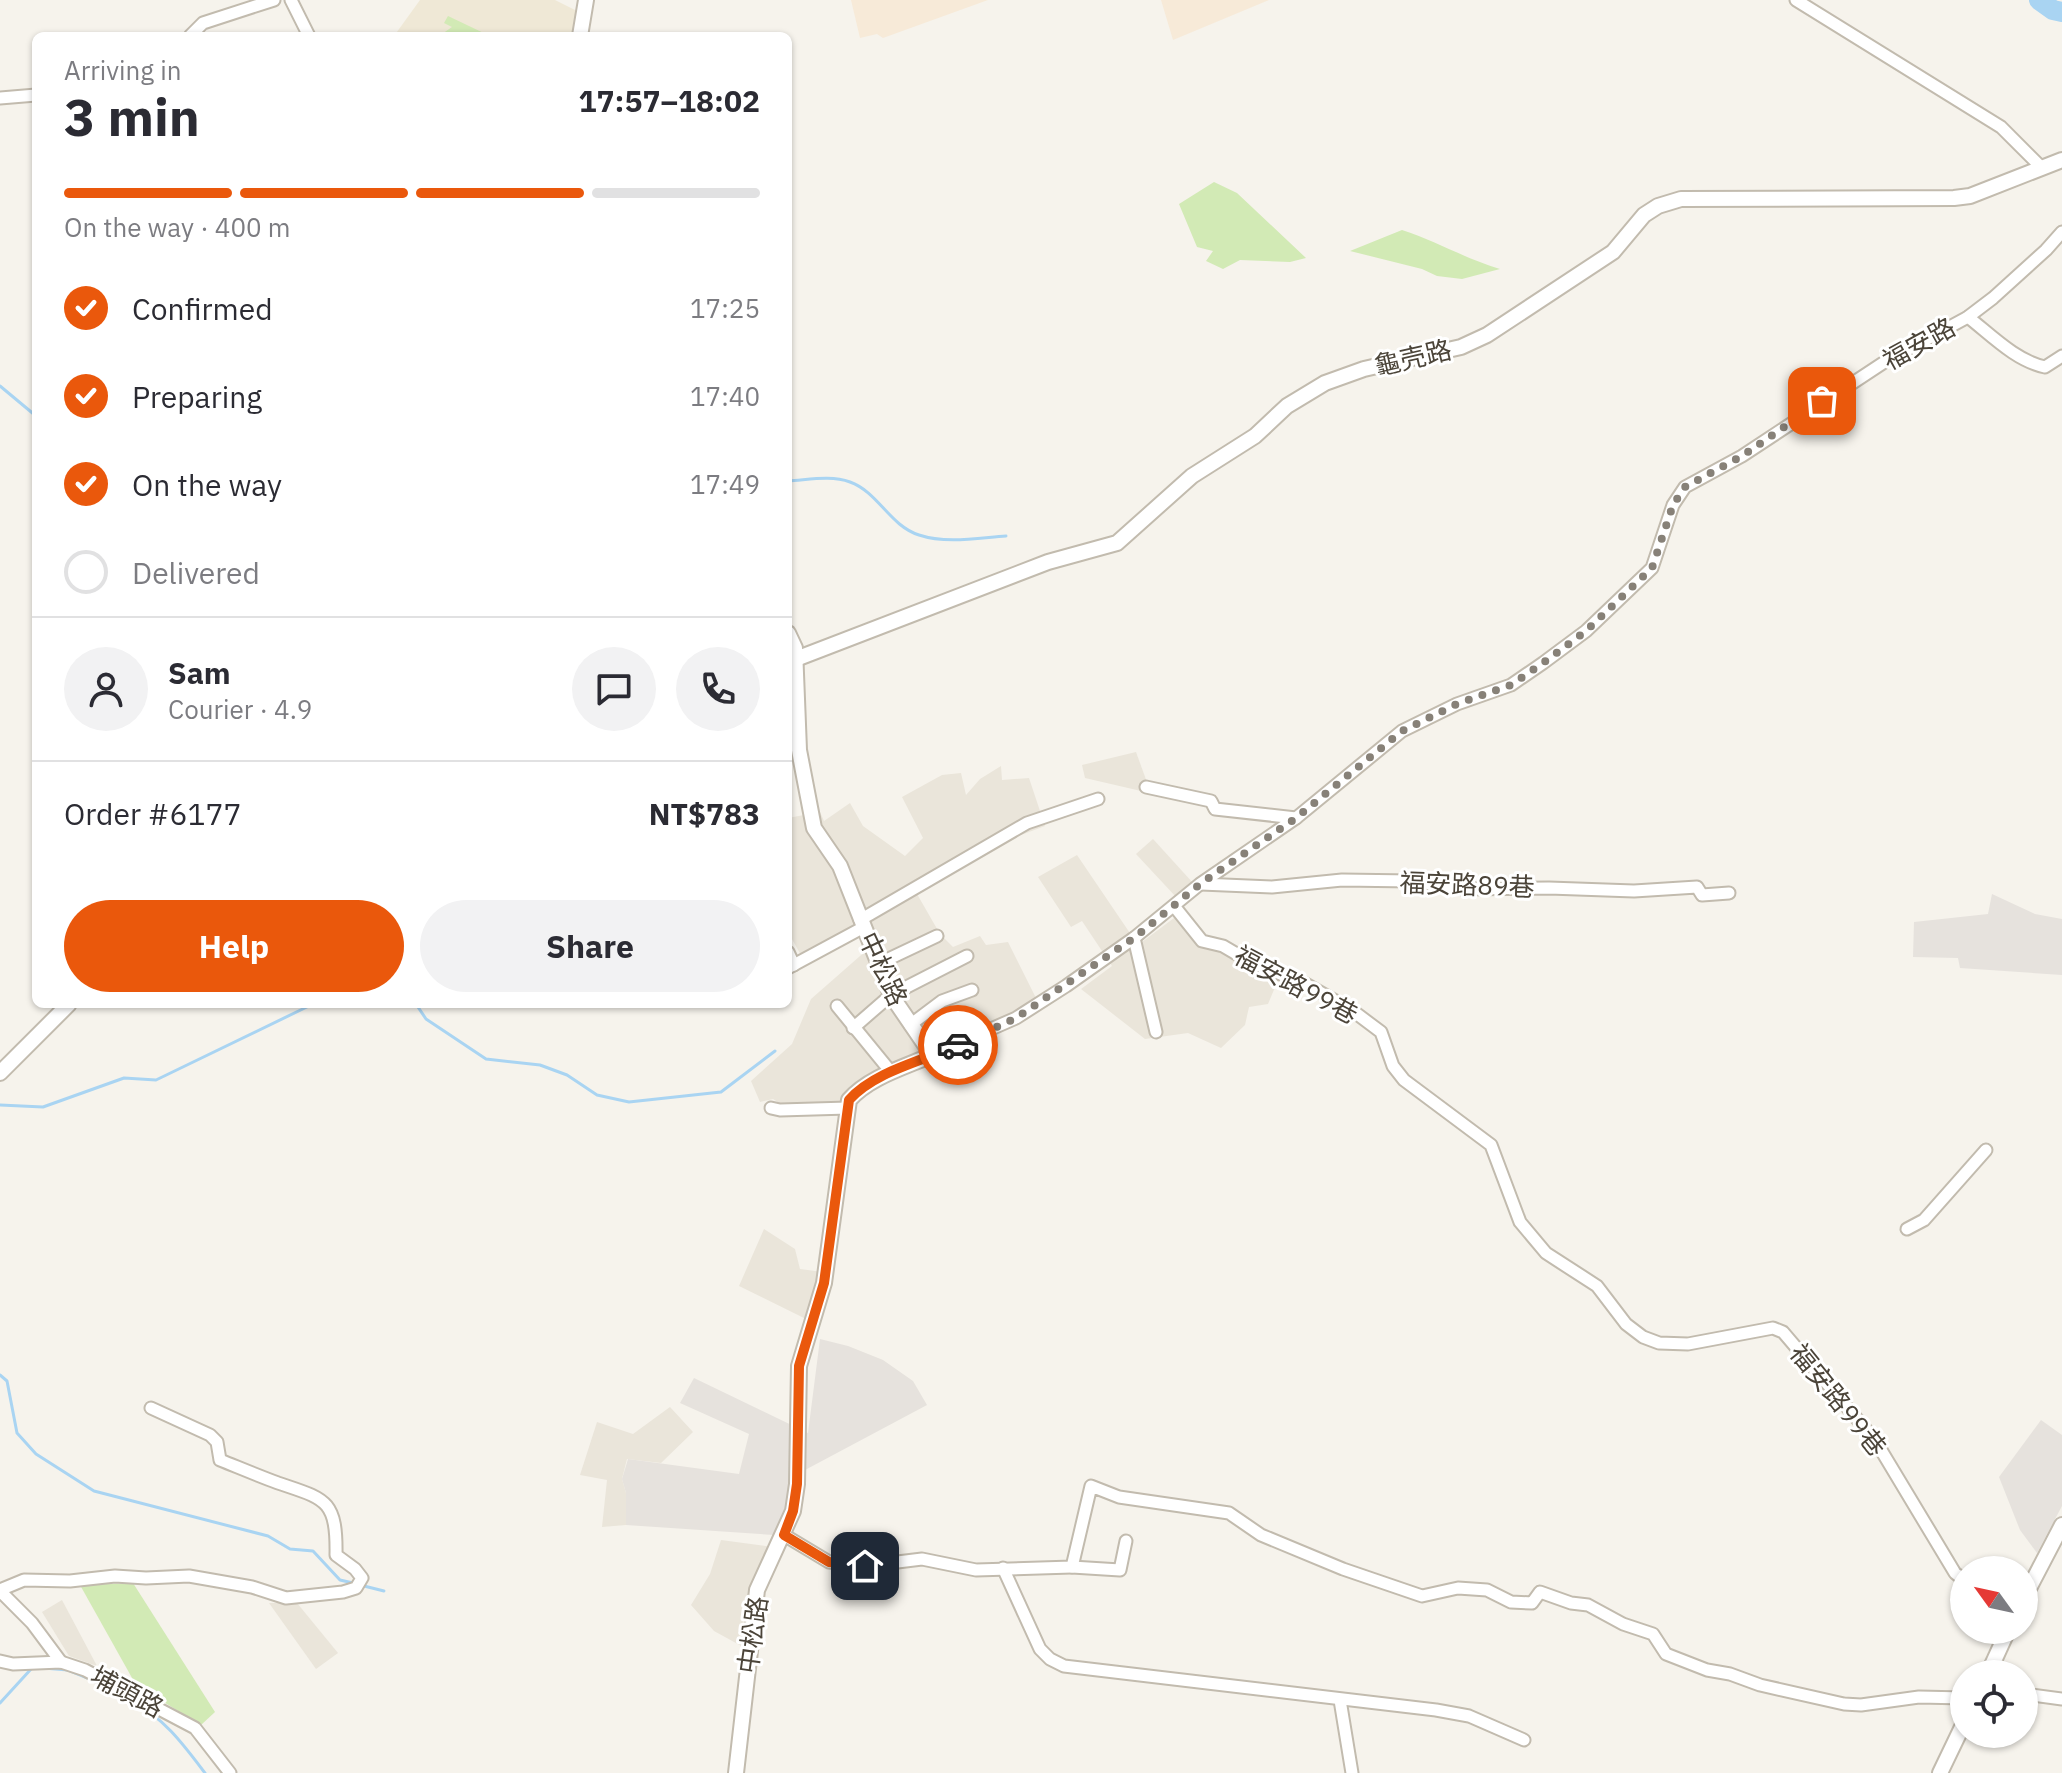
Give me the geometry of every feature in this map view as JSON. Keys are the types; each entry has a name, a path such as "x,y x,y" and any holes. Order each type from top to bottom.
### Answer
{"street":[{"path":"194,32 203,23 274,0"},
{"path":"291,0 307,32"},
{"path":"581,32 586,0"},
{"path":"1796,0 2001,127 2042,168"},
{"path":"0,98 32,95"},
{"name":"龜壳路","path":"792,661 1048,562 1117,543 1192,476 1255,436 1287,406 1325,383 1364,369 1461,347 1487,335 1613,252 1644,215 1658,206 1681,199 1954,198 1970,196 2062,160"},
{"name":"福安路","path":"932,1055 1016,1018 1134,938 1200,884 1296,818 1402,731 1457,704 1511,685 1586,631 1652,568 1673,505 1685,487 1742,456 1883,363 1968,317 1993,298 2062,232"},
{"path":"1968,317 2024,360 2036,365 2045,367 2062,356"},
{"name":"中松路","path":"792,642 795,648 792,661 799,750 814,828 840,866 891,995 932,1055"},
{"path":"1146,787 1211,801 1215,809 1296,818"},
{"path":"792,966 1027,823 1098,799"},
{"name":"福安路89巷","path":"1200,884 1272,887 1342,880 1412,881 1464,889 1634,891 1697,887 1702,895 1729,893"},
{"name":"福安路99巷","path":"1174,906 1202,941 1223,946 1252,963 1304,983 1353,1011 1381,1032 1393,1066 1404,1080 1491,1145 1520,1222 1546,1253 1597,1286 1626,1324 1643,1337 1659,1343 1688,1344 1773,1328 1783,1332 1875,1440 1950,1565"},
{"path":"880,963 937,936"},
{"path":"1134,938 1156,1032"},
{"path":"853,1028 891,995 967,956"},
{"path":"910,1025 942,1001 972,990"},
{"path":"837,1006 891,1072"},
{"path":"0,1073 65,1008"},
{"path":"771,1108 848,1108 849,1100 856,1092 891,1072 932,1055"},
{"name":"中松路","path":"736,1773 757,1590 793,1511 797,1484 799,1366 824,1283 848,1108"},
{"path":"1907,1229 1924,1220 1986,1150"},
{"path":"61,1662 32,1623 0,1590 24,1580 189,1576 252,1587 286,1598 343,1592 356,1588 362,1578 336,1555 333,1519 318,1495 220,1460 217,1442 210,1435 151,1408"},
{"path":"1072,1567 1091,1486 1119,1497 1229,1513 1261,1535 1343,1569 1422,1596 1458,1588 1487,1590 1511,1602 1532,1603 1540,1592 1571,1603 1588,1605 1623,1624 1653,1634 1666,1654 1760,1685 1844,1704 1861,1705 1910,1697 1950,1698"},
{"path":"2038,1571 2062,1525"},
{"path":"784,1535 829,1562 865,1566 922,1559 976,1570 1072,1567 1120,1570 1126,1541"},
{"path":"1003,1568 1040,1649 1064,1666 1436,1710 1469,1716 1524,1740"},
{"name":"埔頭路","path":"0,1661 13,1664 61,1662 85,1670 195,1728 230,1773"},
{"path":"2038,1696 2062,1699"},
{"path":"1340,1700 1352,1773"},
{"path":"1940,1773 1952,1748"}],"shaded area":[{"path":"420,0 555,0 585,15 582,32 397,32"},
{"path":"851,0 988,0 883,38 877,34 860,38"},
{"path":"1161,0 1269,0 1173,40"},
{"path":"1136,752 1148,785 1141,791 1085,778 1082,765"},
{"path":"1001,766 1002,780 1029,778 1045,826 1021,835 1008,833 917,894 940,934 953,947 980,936 986,945 1008,942 1038,1002 855,1085 848,1090 844,1112 793,1112 773,1099 760,1102 751,1081 792,1044 811,999 868,949 857,926 802,957 792,939 792,817 820,812 824,821 850,803 863,826 905,856 923,838 902,797 942,775 961,773 966,795 980,779"},
{"path":"1153,839 1193,883 1177,898 1136,854"},
{"path":"1077,855 1138,945 1174,918 1201,947 1233,955 1278,980 1268,1004 1249,1007 1245,1025 1221,1048 1188,1033 1145,1039 1081,989 1112,966 1082,921 1071,927 1038,877"},
{"path":"1992,894 2035,914 2062,919 2062,975 1960,968 1958,958 1913,957 1914,922 1988,914"},
{"path":"764,1229 795,1249 800,1269 823,1272 810,1321 739,1286"},
{"path":"820,1339 883,1360 913,1381 927,1405 790,1478 790,1499 774,1535 626,1525 626,1493 622,1479 628,1459 739,1474 749,1434 680,1403 694,1378 808,1433"},
{"path":"670,1407 693,1432 661,1463 627,1459 622,1479 626,1493 626,1525 602,1527 607,1480 580,1475 597,1422 633,1434"},
{"path":"2041,1420 2062,1435 2062,1506 2037,1553 2020,1530 1999,1477"},
{"path":"721,1540 773,1547 745,1648 714,1631 691,1605 710,1574"},
{"path":"62,1600 97,1666 69,1656 42,1612"},
{"path":"269,1603 297,1603 338,1653 316,1669"}],"green space":[{"path":"448,16 482,32 445,32 452,27 444,23"},
{"path":"1214,182 1237,193 1306,258 1290,262 1240,260 1223,269 1206,261 1213,251 1197,247 1179,204"},
{"path":"1402,230 1500,269 1462,279 1437,276 1422,269 1350,251"},
{"path":"133,1583 215,1712 201,1725 136,1685 80,1585"}],"waterway":[{"path":"2039,0 2062,12"},
{"path":"0,386 32,413"},
{"path":"792,481 827,478 850,482 869,493 909,531 929,538 962,540 1006,536"},
{"path":"0,1105 43,1107 124,1078 156,1080 305,1008"},
{"path":"419,1008 426,1019 486,1059 540,1065 567,1075 597,1095 629,1102 721,1092 775,1051"},
{"path":"0,1375 7,1381 17,1433 36,1454 94,1491 268,1536 290,1549 313,1551 340,1580 353,1583"},
{"path":"360,1585 384,1591"},
{"path":"0,1703 32,1668"},
{"path":"43,1668 68,1670 90,1679"},
{"path":"132,1701 164,1724 205,1773"}],"way so far":[{"path":"958,1045 1016,1018 1134,938 1200,884 1296,818 1402,731 1457,704 1511,685 1586,631 1652,568 1673,505 1685,487 1742,456 1822,401"}],"route":[{"path":"865,1566 829,1562 784,1535 793,1511 797,1484 799,1366 824,1283 849,1100 856,1092 891,1072 958,1045"}]}
